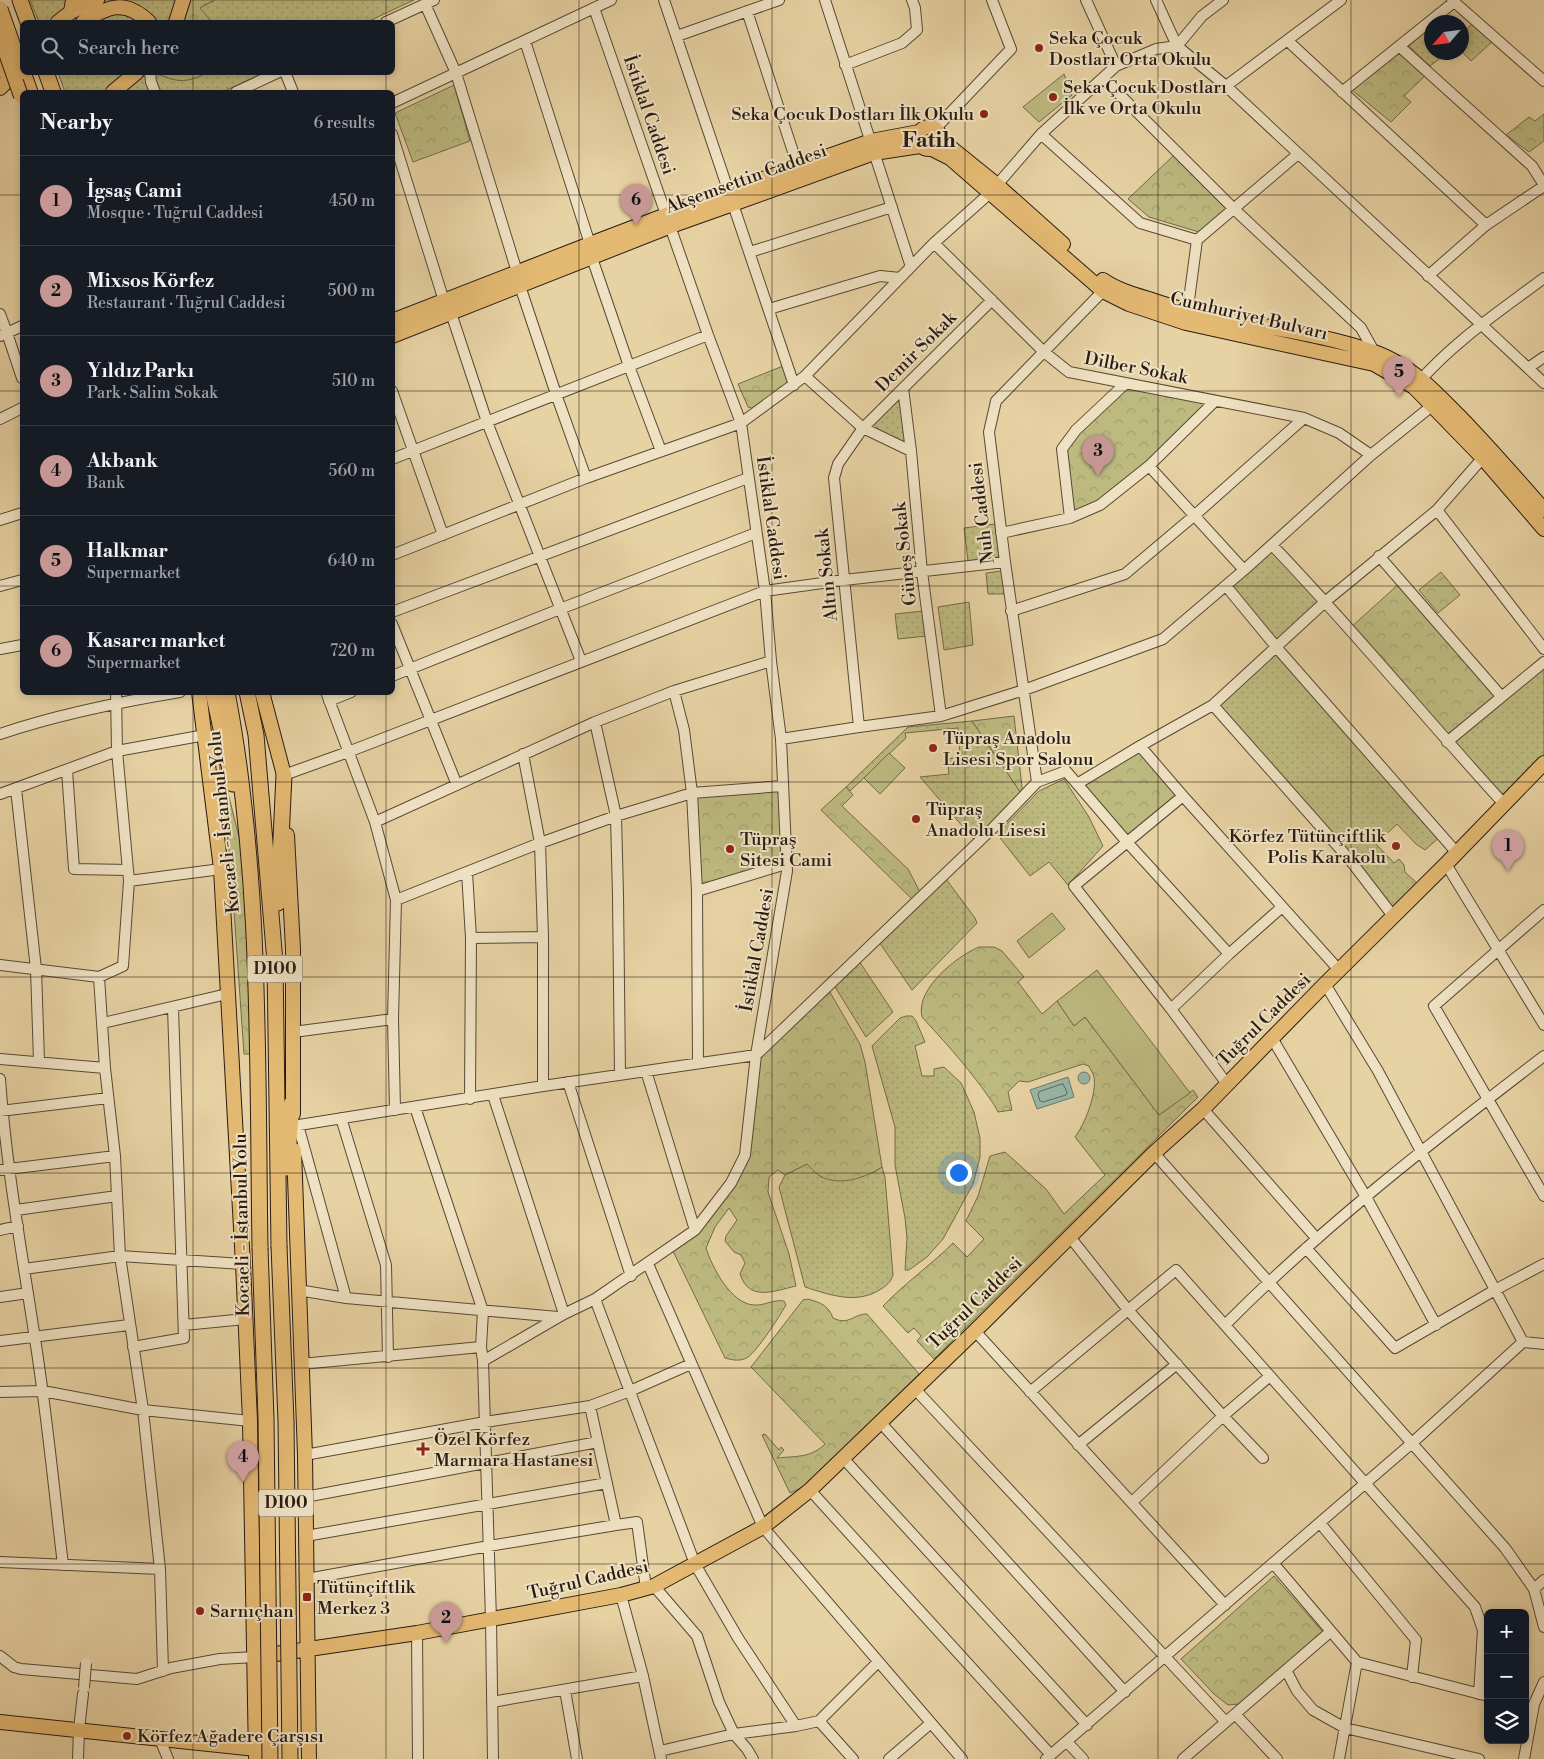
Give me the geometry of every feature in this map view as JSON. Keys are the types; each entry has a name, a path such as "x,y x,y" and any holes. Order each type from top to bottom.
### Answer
{"highway":[{"path":"20,0 27,20"},
{"path":"0,9 20,64"},
{"path":"23,75 25,90"},
{"path":"214,695 249,859"},
{"name":"Kocaeli - İstanbul Yolu","path":"228,695 236,738 246,818 255,972 260,1248 266,1418 270,1759"},
{"name":"D100","path":"248,695 256,735 275,962 279,1246 286,1421 290,1759"},
{"path":"275,962 284,775"},
{"path":"279,1246 292,1103"}],"main road":[{"path":"60,20 72,6 98,0"},
{"path":"84,20 98,0"},
{"path":"87,20 119,4 131,7 148,20"},
{"path":"0,36 24,90"},
{"path":"0,70 20,51"},
{"path":"0,88 20,68"},
{"path":"115,90 133,75"},
{"name":"Akşemsettin Caddesi","path":"731,198 798,167 873,147 929,139"},
{"name":"Cumhuriyet Bulvarı","path":"929,139 994,189 1104,286 1129,292 1187,317 1310,335 1375,359 1418,383 1544,510"},
{"name":"Akşemsettin Caddesi","path":"395,320 444,301 518,279 668,221 873,147"},
{"name":"Akşemsettin Caddesi","path":"395,335 451,313 518,279"},
{"name":"Cumhuriyet Bulvarı","path":"1418,383 1432,405 1487,453 1544,529"},
{"path":"0,1722 160,1739 256,1754 250,1421 243,1264 221,869 199,695"},
{"path":"263,695 284,775 293,949 292,1103 296,1125 298,1290 305,1455 309,1759"},
{"name":"Tuğrul Caddesi","path":"255,1657 417,1633 621,1595 650,1587 763,1527 810,1490 1154,1153 1203,1109 1544,763"},
{"path":"255,1642 264,1652 298,1647 302,1645 308,1636"}],"street":[{"path":"395,102 611,0"},
{"path":"664,0 770,309 794,385"},
{"path":"677,36 779,0"},
{"path":"825,0 911,267"},
{"path":"845,65 902,43 917,30 915,8 912,0"},
{"path":"929,139 1011,49 992,0"},
{"path":"1086,0 1116,66"},
{"path":"1156,0 1177,46 1226,86 1544,383"},
{"path":"395,553 586,478 741,423 805,376 934,243 994,189 1041,134 1104,79 1116,66 1156,49 1177,46 1202,16 1223,0"},
{"path":"1226,86 1341,0"},
{"path":"1342,92 1453,1 1544,81"},
{"path":"390,20 430,2 456,73 518,279 586,478"},
{"name":"İstiklal Caddesi","path":"483,1361 561,1316 595,1299 648,1264 695,1230 731,1183 745,1155 756,1055 787,871 781,739 771,662 765,591 741,423 708,335 594,8"},
{"path":"747,11 798,167"},
{"path":"525,41 629,366 661,451"},
{"path":"1288,41 1486,225"},
{"path":"1399,46 1532,166 1544,185 1486,225 1428,276"},
{"path":"150,75 154,90"},
{"path":"240,90 273,75"},
{"path":"286,75 292,90"},
{"path":"1104,79 1234,209 1361,328 1375,359"},
{"path":"1041,134 1140,223 1197,240"},
{"path":"395,144 444,301"},
{"path":"1187,317 1197,240 1298,154"},
{"path":"750,252 892,207"},
{"name":"Dilber Sokak","path":"934,243 1044,352 1069,372 1304,418 1339,433 1371,455"},
{"path":"770,309 880,276 900,278"},
{"path":"1418,383 1445,354 1544,278"},
{"name":"Nuh Caddesi","path":"1037,782 1011,611 989,432 996,402 1104,286"},
{"name":"Demir Sokak","path":"863,428 992,300"},
{"path":"451,313 487,422 581,661"},
{"path":"0,314 4,335 20,373"},
{"path":"4,335 20,327"},
{"path":"395,458 708,335"},
{"path":"1528,368 1544,357"},
{"path":"805,376 863,428 912,450"},
{"path":"1070,518 1062,449 1076,430 1126,383"},
{"name":"Güneş Sokak","path":"903,388 912,450 922,572 941,716"},
{"path":"395,400 443,535"},
{"path":"1001,533 1070,518 1100,505 1148,466 1215,401"},
{"path":"781,739 941,716 1024,690 1163,639 1226,586 1371,455 1432,405"},
{"path":"0,419 20,409"},
{"path":"1011,611 1125,574 1195,515 1304,418"},
{"name":"Altın Sokak","path":"859,727 834,478 838,464 863,428"},
{"path":"1077,784 1213,705 1326,601 1437,510 1487,453"},
{"path":"1148,466 1244,570"},
{"path":"395,611 748,478"},
{"path":"1437,510 1544,649"},
{"path":"0,520 20,514"},
{"path":"395,675 560,608 756,533"},
{"path":"1272,544 1326,601 1447,742 1504,804"},
{"path":"1379,556 1501,696"},
{"path":"284,775 765,591 1005,562"},
{"path":"0,586 20,581"},
{"path":"1226,586 1277,648 1457,853"},
{"path":"395,632 457,785"},
{"path":"0,649 20,644"},
{"path":"375,822 595,722 674,691 771,662"},
{"path":"1447,742 1544,662"},
{"path":"674,691 684,730 692,793 697,891 698,1063"},
{"path":"0,734 116,697 142,695"},
{"path":"0,965 99,977 123,966 129,881 117,751 116,697"},
{"path":"327,697 375,822 396,900 393,1019 395,1110"},
{"path":"1213,705 1350,860 1393,916"},
{"path":"595,722 616,816 620,1075"},
{"path":"0,794 117,751 205,735"},
{"path":"1140,746 1339,970"},
{"path":"524,754 540,843 543,1086"},
{"path":"68,770 74,869 128,870"},
{"path":"346,1298 296,1125 568,1082 756,1055 993,828 1037,782 1066,771 1127,842 1229,954"},
{"path":"396,900 540,843 616,816 692,793 782,786"},
{"path":"16,789 36,969 39,1062"},
{"path":"1183,796 1074,886 1171,1009 1227,1084"},
{"path":"697,891 786,864"},
{"path":"1446,864 1544,1025"},
{"path":"129,881 221,869"},
{"path":"467,872 471,938 470,1099"},
{"path":"1171,1009 1282,907"},
{"path":"1544,910 1434,1006 1544,1196"},
{"path":"471,938 542,937"},
{"path":"99,977 105,1068 115,1156 120,1256 143,1410 160,1569 163,1671"},
{"path":"1325,984 1378,1071 1523,1342"},
{"path":"103,1022 173,1008 227,994"},
{"path":"133,1347 184,1338 173,1008"},
{"path":"293,1032 393,1019"},
{"path":"1272,1038 1366,1197 1436,1325"},
{"path":"1225,1325 1268,1282 1366,1197 1420,1152 1544,1056"},
{"path":"0,1059 105,1068"},
{"path":"646,1071 695,1230"},
{"path":"0,1079 5,1169 16,1210 43,1391 63,1565"},
{"path":"568,1082 630,1276"},
{"path":"298,1290 346,1298 483,1311 561,1316 493,1095"},
{"path":"1,1111 108,1098"},
{"path":"415,1107 483,1311 481,1347 488,1504 492,1759"},
{"path":"1203,1109 1317,1239"},
{"path":"341,1118 386,1266 388,1356"},
{"path":"1154,1153 1505,1548 1534,1589 1544,1626"},
{"path":"5,1169 115,1156"},
{"path":"16,1210 117,1196"},
{"path":"0,1230 18,1226"},
{"path":"1070,1236 1128,1310 1222,1416 1263,1458"},
{"path":"1306,1248 1395,1348 1544,1264"},
{"path":"24,1269 120,1256 243,1264"},
{"path":"648,1264 763,1527 962,1759"},
{"path":"1030,1392 1176,1270 1475,1606 1483,1630 1483,1695 1357,1662 1273,1563"},
{"path":"0,1297 28,1293"},
{"path":"595,1299 696,1564 738,1638 796,1726"},
{"path":"184,1325 245,1319"},
{"path":"0,1341 129,1325"},
{"path":"974,1331 1225,1605"},
{"path":"810,1490 1048,1757 1412,1443 1523,1342 1544,1344"},
{"path":"301,1364 481,1347"},
{"path":"305,1455 485,1422 590,1406 630,1391 691,1364"},
{"path":"1078,1445 1177,1364"},
{"path":"1132,1502 1222,1416 1270,1376"},
{"path":"914,1388 1224,1722"},
{"path":"0,1392 43,1391 143,1410 250,1421"},
{"path":"590,1406 616,1525"},
{"path":"880,1422 1125,1692"},
{"path":"305,1497 598,1442"},
{"path":"843,1458 1087,1725"},
{"path":"306,1536 607,1483"},
{"path":"307,1579 489,1546 637,1522 650,1587 698,1636 719,1702 734,1734 747,1748 753,1759"},
{"path":"1320,1523 1416,1640 1412,1677"},
{"path":"0,1562 160,1569"},
{"path":"1534,1589 1544,1580"},
{"path":"621,1595 643,1676 660,1755 734,1734 819,1721 878,1662"},
{"path":"1183,1759 1330,1632"},
{"path":"417,1633 418,1759"},
{"path":"0,1656 14,1667 21,1669 137,1678 220,1659 255,1657"},
{"path":"1340,1759 1357,1662"},
{"path":"78,1759 86,1663"},
{"path":"1286,1670 1297,1691 1313,1710 1345,1728 1479,1759"},
{"path":"492,1702 643,1676"},
{"path":"1524,1759 1530,1703 1544,1682"},
{"path":"565,1690 577,1759"},
{"path":"1235,1714 1277,1759"},
{"path":"819,1721 852,1758"},
{"path":"890,1759 931,1723"},
{"path":"160,1739 168,1759"},
{"path":"1067,1742 1083,1759"}],"green space":[{"path":"30,0 175,0 177,3 176,20 38,20"},
{"path":"183,0 214,0 200,8 210,20 177,20"},
{"path":"215,0 414,0 371,20 210,20 199,8"},
{"path":"1472,24 1493,41 1471,61 1469,59 1469,27"},
{"path":"1424,33 1424,60 1438,60 1430,66 1409,46"},
{"path":"1398,51 1425,76 1404,96 1411,102 1391,122 1352,90"},
{"name":"Seka Çocuk Dostları İlk ve Orta Okulu","path":"1064,74 1072,95 1039,122 1023,107"},
{"path":"59,75 171,75 195,78 202,75 260,75 226,90 64,90"},
{"path":"161,75 202,75 186,80"},
{"path":"454,85 470,141 413,162 395,113"},
{"path":"1544,114 1544,141 1529,152 1506,135 1529,117 1535,121"},
{"path":"1173,156 1226,209 1199,232 1149,217 1128,199"},
{"path":"783,366 790,384 757,410 748,407 738,384"},
{"path":"1126,383 1215,401 1100,505 1070,518 1062,449"},
{"path":"903,388 911,451 863,428"},
{"path":"995,524 999,557 968,561 964,528"},
{"path":"1272,545 1326,601 1277,648 1226,586"},
{"path":"1002,571 1006,594 988,594 986,573"},
{"path":"1441,572 1460,595 1438,613 1419,590"},
{"path":"1401,582 1501,696 1447,742 1349,629"},
{"path":"969,602 973,645 944,650 938,607"},
{"path":"923,611 927,636 898,639 895,614"},
{"path":"1277,648 1442,835 1425,850 1416,844 1397,824 1376,844 1394,863 1399,859 1404,865 1405,872 1418,884 1389,910 1213,705"},
{"path":"1544,662 1544,763 1504,804 1447,742"},
{"path":"1014,716 1023,796 972,721"},
{"path":"972,721 1023,796 977,843 920,777 949,774 947,759 960,757 958,728 905,733 906,738 850,791 846,787 908,727"},
{"path":"1140,746 1183,796 1127,842 1077,784"},
{"path":"218,753 245,861 254,1054 244,1054 231,868"},
{"path":"889,753 905,768 880,794 864,778"},
{"path":"1064,779 1089,817 1103,846 1068,885 1049,862 1030,876 997,834 1039,791"},
{"path":"782,786 786,864 697,891 692,793"},
{"path":"846,787 853,795 842,806 908,869 922,896 915,902 821,810"},
{"path":"943,875 977,923 912,990 877,939"},
{"path":"1052,913 1065,929 1029,958 1017,941"},
{"path":"979,947 994,947 1002,951 1024,977 1018,982 1042,1014 1057,1001 1074,1026 1085,1017 1159,1115 1193,1090 1198,1097 934,1359 917,1341 921,1336 914,1328 908,1333 883,1306 953,1243 967,1257 984,1239 966,1221 978,1196 990,1156 1005,1152 1046,1189 1064,1214 1105,1175 1075,1137 1086,1117 1094,1091 1094,1077 1089,1066 1083,1064 1028,1082 1019,1081 1008,1092 1012,1110 998,1112 968,1070 922,1017 922,1006 931,985 949,966"},
{"path":"857,958 893,1012 866,1037 832,982"},
{"path":"1097,970 1190,1093 1159,1115 1085,1017 1074,1026 1057,1001"},
{"path":"827,987 860,1044 865,1062 882,1167 861,1177 845,1181 829,1180 822,1177 807,1164 785,1175 778,1170 769,1177 768,1192 789,1254 796,1286 763,1292 749,1288 744,1283 740,1274 745,1263 741,1255 734,1252 725,1241 726,1236 737,1220 729,1208 715,1227 706,1248 718,1274 730,1292 746,1303 758,1305 784,1301 786,1305 768,1333 748,1357 742,1360 728,1359 725,1358 671,1247 695,1230 745,1155 756,1055"},
{"path":"912,1016 916,1021 925,1042 915,1046 922,1076 934,1076 934,1069 944,1067 961,1083 974,1112 980,1138 980,1157 973,1184 943,1239 927,1257 909,1270 905,1270 907,1238 895,1165 895,1127 872,1046 900,1018"},
{"path":"807,1164 821,1177 874,1172 882,1167 885,1177 893,1275 888,1284 872,1294 863,1297 843,1297 805,1287 779,1187 785,1175"},
{"path":"808,1299 824,1305 833,1318 838,1320 843,1321 867,1314 919,1374 805,1486 790,1493 762,1435 765,1434 779,1450 781,1447 784,1450 777,1458 809,1454 820,1449 825,1444 751,1367 803,1300"},
{"path":"1274,1576 1323,1632 1239,1704 1228,1705 1214,1694 1181,1659"}],"water":[{"path":"1082,1072 1086,1072 1090,1078 1086,1084 1082,1084 1078,1080 1078,1076"},
{"path":"1068,1077 1074,1097 1037,1109 1030,1090"}],"place":[{"name":"Seka Çocuk Dostları Orta Okulu","path":"1039,48"},
{"name":"Seka Çocuk Dostları İlk ve Orta Okulu","path":"1053,97"},
{"name":"Seka Çocuk Dostları İlk Okulu","path":"984,114"},
{"name":"Kasarcı market","path":"636,225"},
{"name":"Halkmar","path":"1399,397"},
{"name":"Yıldız Parkı","path":"1098,476"},
{"name":"Tüpraş Anadolu Lisesi Spor Salonu","path":"933,748"},
{"name":"Tüpraş Anadolu Lisesi","path":"916,819"},
{"name":"Körfez Tütünçiftlik Polis Karakolu","path":"1396,846"},
{"name":"Tüpraş Sitesi Cami","path":"730,849"},
{"name":"İgsaş Cami","path":"1508,871"},
{"name":"Özel Körfez Marmara Hastanesi","path":"423,1449"},
{"name":"Akbank","path":"243,1482"},
{"name":"Tütünçiftlik Merkez 3","path":"307,1597"},
{"name":"Sarnıçhan","path":"200,1611"},
{"name":"Mixsos Körfez","path":"446,1643"},
{"name":"Körfez Ağadere Çarşısı","path":"127,1736"}],"district":[{"name":"Fatih","path":"929,140"}]}
